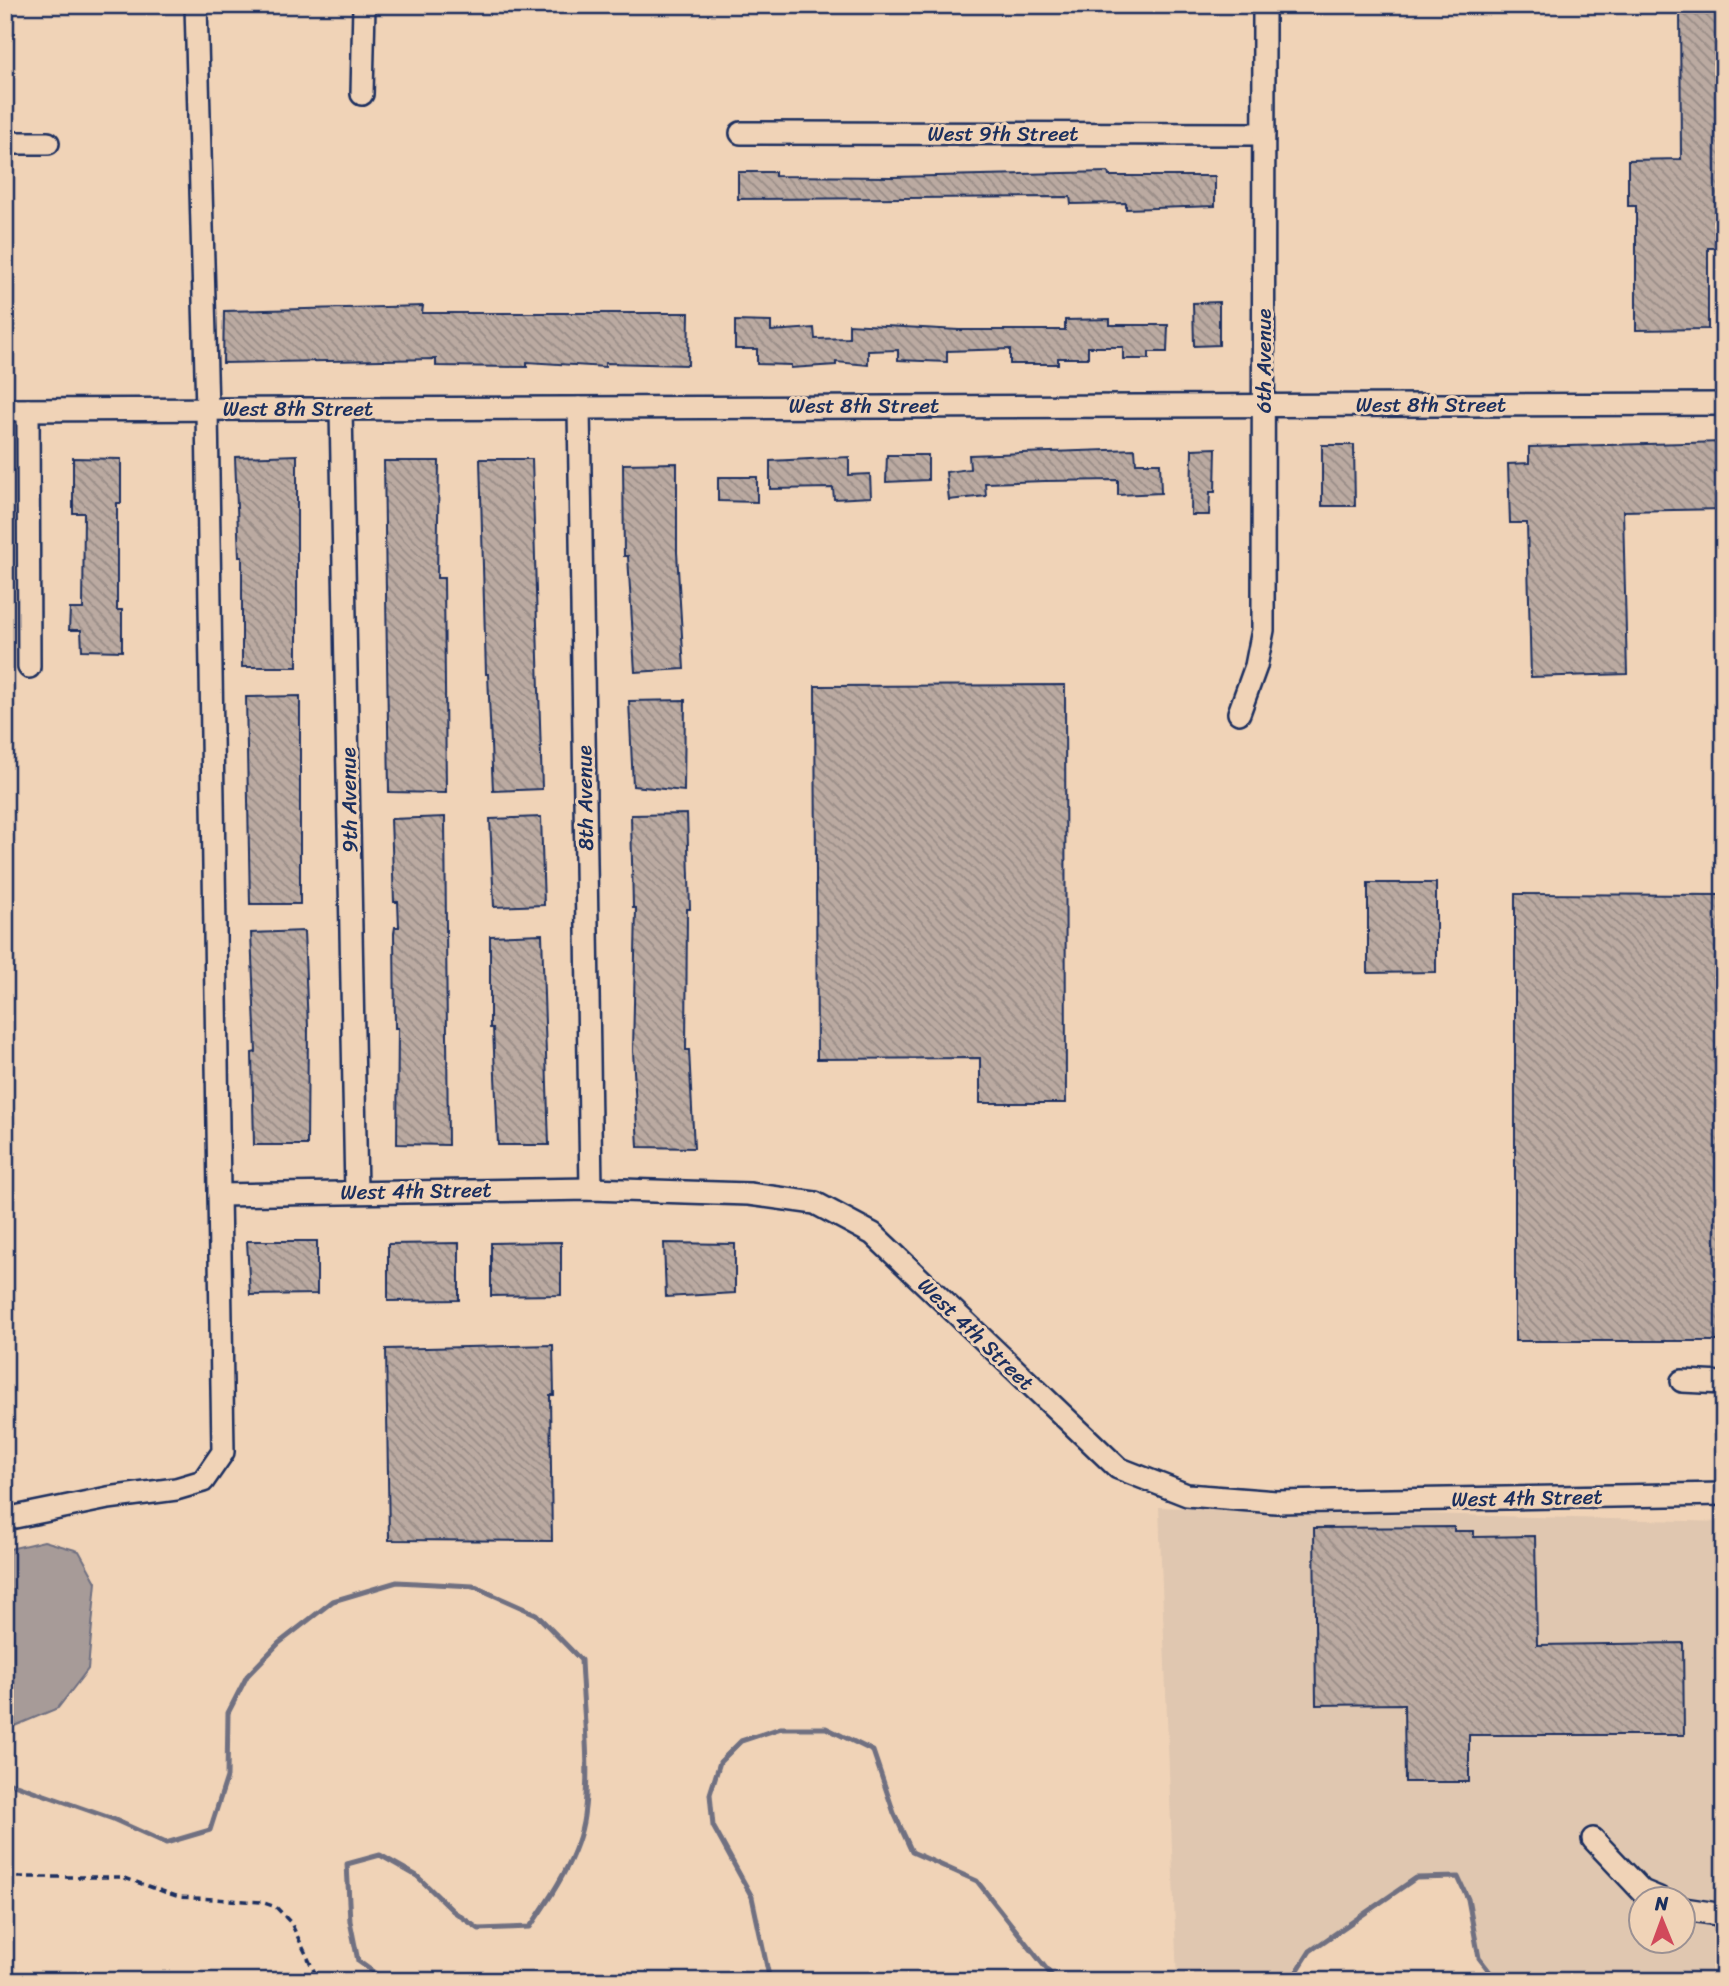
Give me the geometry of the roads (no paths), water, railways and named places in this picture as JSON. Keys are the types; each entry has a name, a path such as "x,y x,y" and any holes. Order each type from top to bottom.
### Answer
{"street":[{"path":"5,1519 108,1498 176,1489 203,1481 223,1452 207,410 196,5"},
{"path":"362,94 364,5"},
{"name":"6th Avenue","path":"1239,713 1256,666 1263,630 1264,5"},
{"name":"West 9th Street","path":"741,133 1264,134"},
{"path":"5,143 48,143"},
{"name":"West 8th Street","path":"5,410 1724,404"},
{"name":"8th Avenue","path":"579,408 591,1189"},
{"name":"9th Avenue","path":"341,409 356,1192"},
{"path":"27,410 29,667"},
{"name":"West 4th Street","path":"219,1195 591,1189 749,1194 815,1203 873,1234 1118,1468 1187,1495 1276,1502 1724,1494"},
{"path":"1682,1381 1724,1383"},
{"path":"1593,1839 1635,1884"},
{"path":"1698,1911 1724,1915"}],"waterway":[{"path":"5,1781 113,1819 166,1843 210,1830 227,1777 228,1713 247,1676 279,1643 333,1601 397,1582 473,1586 536,1614 581,1660 587,1778 584,1816 571,1860 530,1927 479,1929 453,1911 417,1876 380,1855 347,1864 350,1921 358,1961 386,1981"},
{"path":"770,1981 752,1897 713,1826 710,1794 720,1762 741,1741 781,1728 826,1728 873,1751 894,1813 912,1852 977,1881 1056,1981"},
{"path":"1291,1981 1310,1951 1416,1878 1458,1877 1468,1899 1479,1958 1497,1981"}]}
